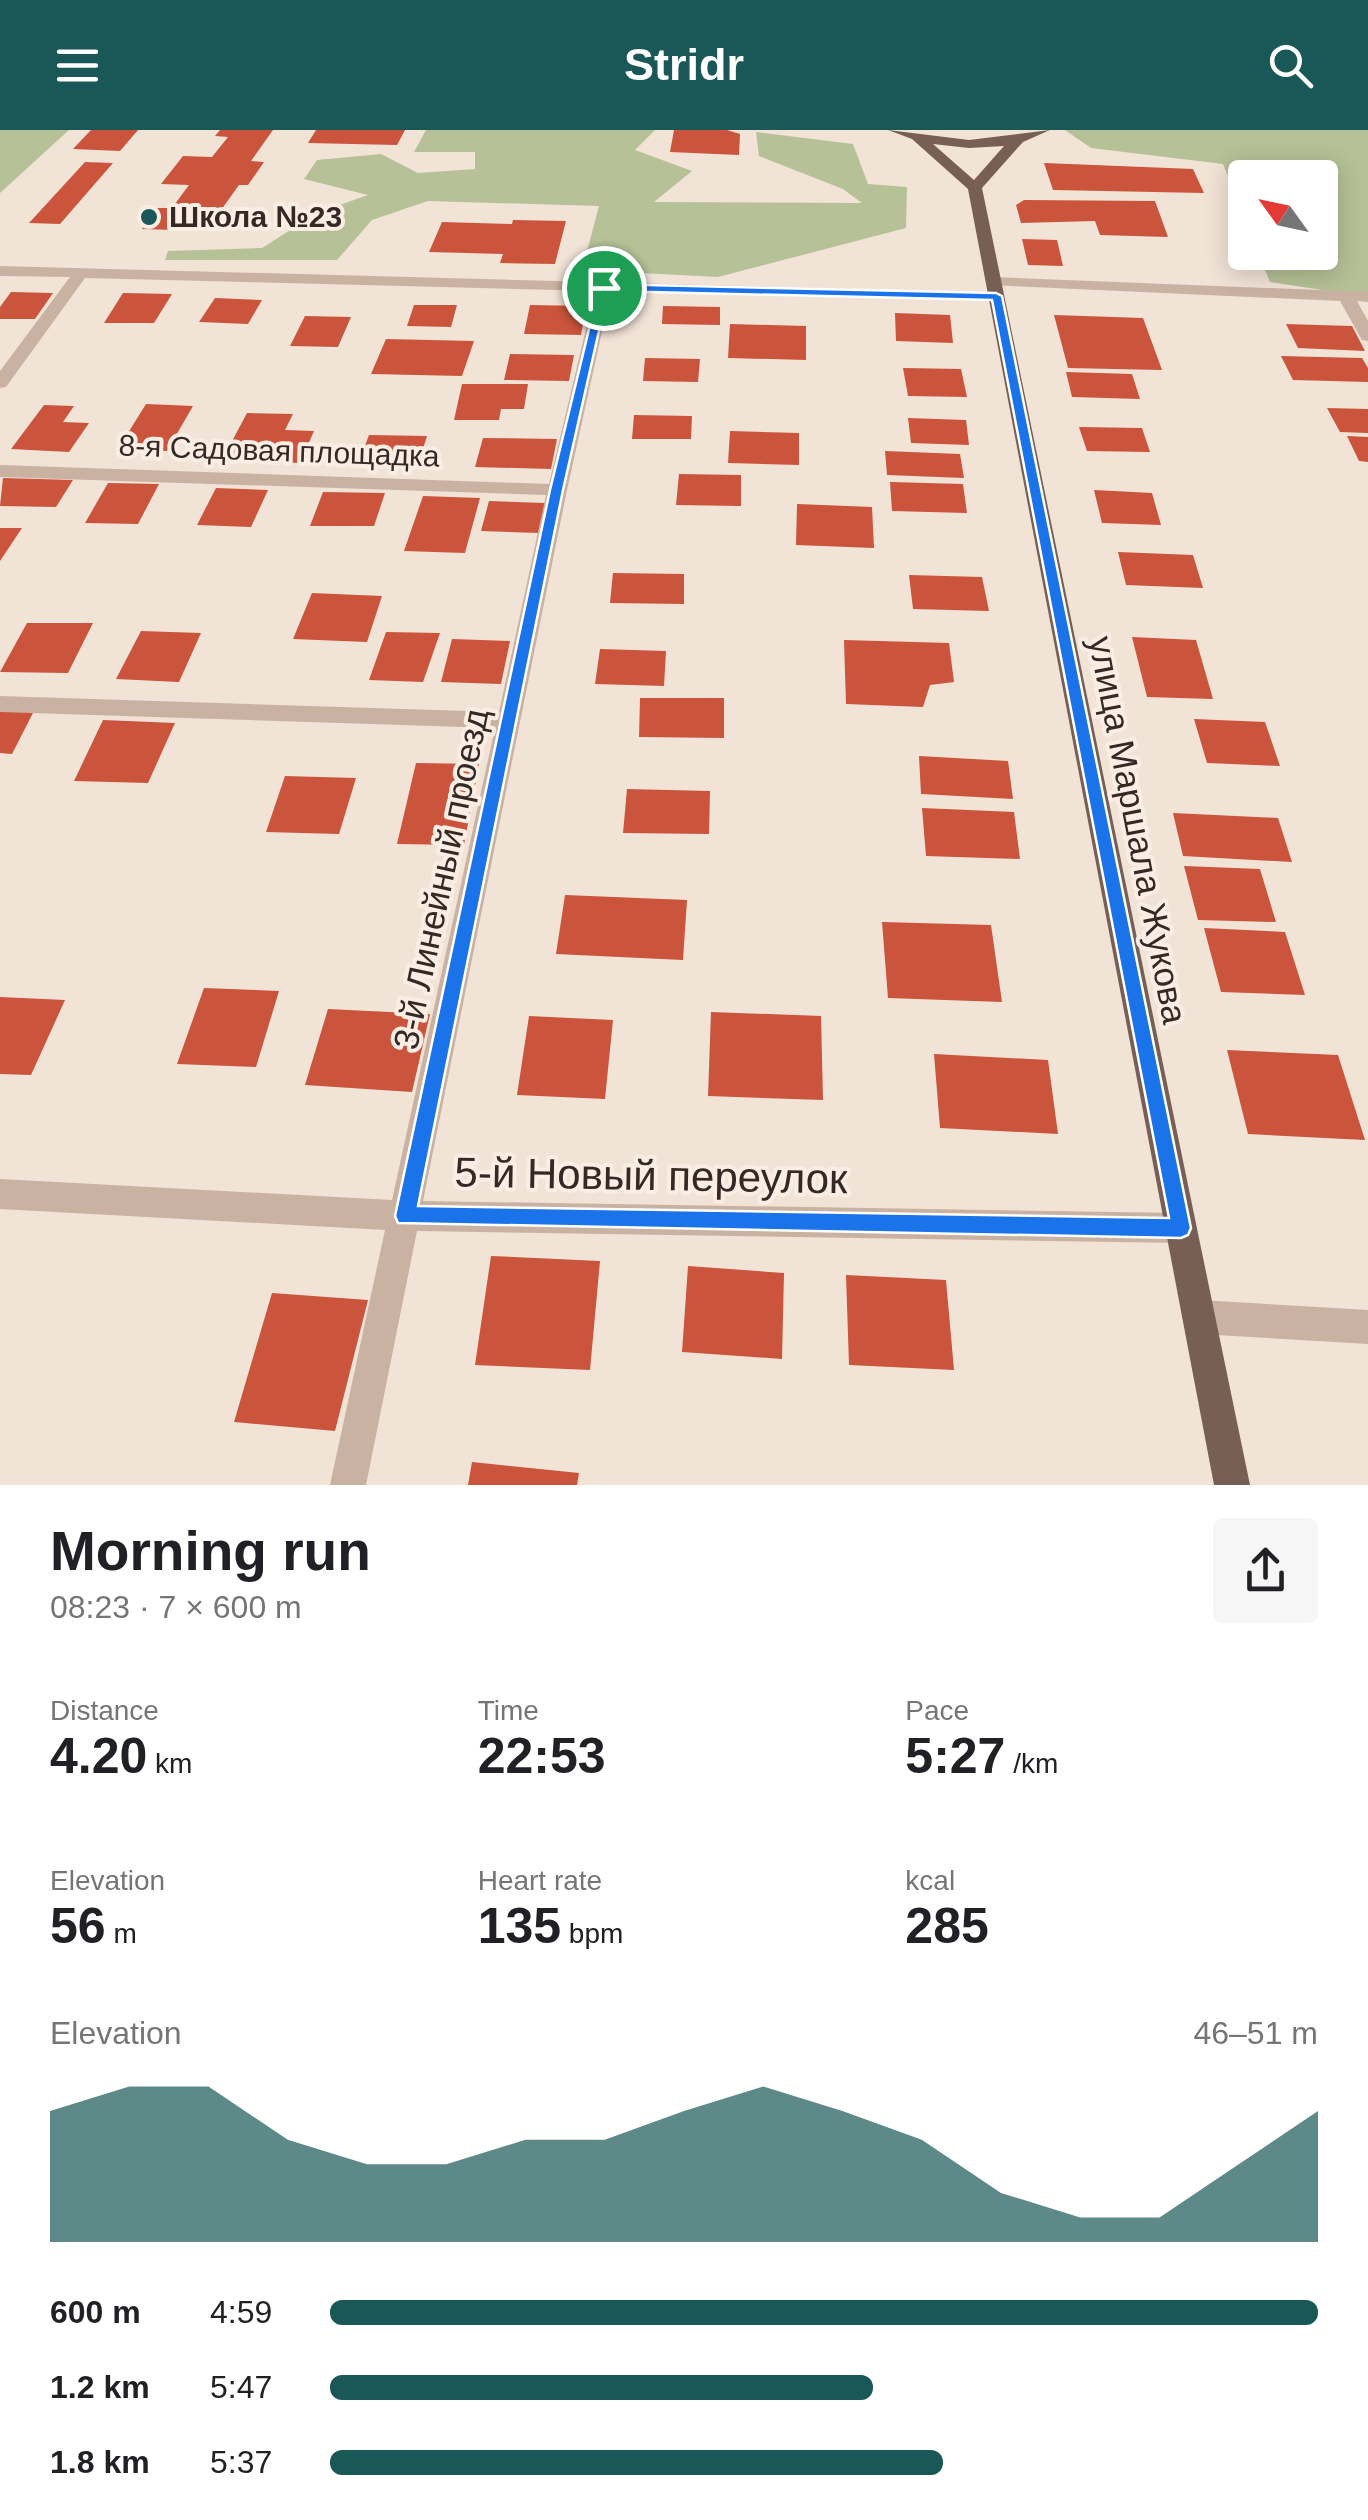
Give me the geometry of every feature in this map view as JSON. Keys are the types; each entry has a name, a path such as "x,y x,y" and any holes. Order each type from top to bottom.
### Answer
{"main road":[{"path":"895,130 951,143 1017,140 1045,131"},
{"path":"918,138 975,188 1017,140"},
{"name":"улица Маршала Жукова","path":"975,188 1232,1485"}],"street":[{"path":"0,271 604,288 995,289 1368,298"},
{"path":"0,383 81,273"},
{"name":"3-й Линейный проезд","path":"348,1485 556,490 604,288"},
{"path":"1346,297 1368,336"},
{"name":"8-я Садовая площадка","path":"0,471 556,490"},
{"path":"0,704 510,720"},
{"name":"5-й Новый переулок","path":"0,1194 406,1216 1181,1228"},
{"path":"1199,1318 1368,1327"}],"green space":[{"path":"0,130 69,130 0,193"},
{"path":"426,130 655,130 635,150 692,171 654,202 862,203 843,189 759,156 756,132 853,144 868,184 907,187 906,228 718,277 582,270 599,206 428,201 372,220 337,260 165,260 168,251 262,248 317,213 368,195 304,179 317,160 381,154 418,173 475,169 475,152 414,152"},
{"path":"1065,130 1368,130 1368,297 1270,282 1265,270 1338,270 1338,160 1228,160 1228,176 1223,164 1091,148"}],"building":[{"path":"91,130 138,130 120,151 73,149"},
{"path":"220,130 273,130 251,161 264,162 248,185 239,185 206,231 142,229 158,208 172,208 189,185 161,184 183,156 212,157 228,137 215,136"},
{"path":"316,130 405,130 397,145 308,143"},
{"path":"674,130 727,130 740,134 739,155 670,152"},
{"path":"85,162 113,163 60,224 29,223"},
{"path":"1044,163 1193,169 1204,193 1053,190"},
{"path":"1024,200 1155,201 1168,237 1100,235 1095,221 1021,223 1016,205"},
{"path":"513,220 566,221 555,264 500,263 503,254 429,252 442,222 512,224"},
{"path":"1022,239 1057,240 1063,266 1028,265"},
{"path":"11,292 53,293 35,319 0,319 0,307"},
{"path":"123,293 172,294 154,323 104,323"},
{"path":"215,298 262,300 248,324 199,322"},
{"path":"414,305 457,305 451,327 407,326"},
{"path":"530,305 586,306 581,335 524,334"},
{"path":"663,306 720,307 720,325 662,324"},
{"path":"895,313 950,315 953,343 896,341"},
{"path":"1054,315 1143,318 1162,370 1068,368"},
{"path":"305,316 351,317 338,347 290,346"},
{"path":"730,324 806,326 806,360 728,358"},
{"path":"1286,324 1352,326 1365,351 1298,348"},
{"path":"386,339 474,341 462,376 371,374"},
{"path":"510,354 574,355 569,381 504,380"},
{"path":"1281,356 1362,358 1368,368 1368,382 1293,380"},
{"path":"645,358 700,359 698,382 643,381"},
{"path":"903,368 961,369 967,397 908,396"},
{"path":"1066,372 1132,374 1140,399 1072,397"},
{"path":"462,384 528,384 524,409 501,409 499,420 454,420"},
{"path":"146,404 193,406 167,451 118,449"},
{"path":"44,405 74,406 63,422 89,423 69,452 11,449"},
{"path":"1327,408 1368,409 1368,433 1340,432"},
{"path":"247,413 293,414 285,430 314,431 300,463 222,460"},
{"path":"634,415 692,416 691,439 632,439"},
{"path":"908,418 966,420 969,445 911,443"},
{"path":"1079,427 1142,428 1150,452 1087,451"},
{"path":"730,431 799,433 799,465 728,463"},
{"path":"369,435 427,436 418,465 358,464"},
{"path":"1347,436 1368,437 1368,462 1359,461"},
{"path":"483,438 557,439 551,469 475,467"},
{"path":"885,451 960,454 964,478 887,475"},
{"path":"679,474 741,475 741,506 676,505"},
{"path":"3,478 73,480 56,507 0,506"},
{"path":"890,482 963,484 967,513 892,511"},
{"path":"108,483 159,484 138,524 85,523"},
{"path":"216,488 268,490 251,527 197,525"},
{"path":"1094,490 1152,493 1161,525 1102,523"},
{"path":"323,492 385,493 374,526 310,526"},
{"path":"423,496 480,498 465,553 404,551"},
{"path":"489,501 545,503 539,533 481,531"},
{"path":"797,504 872,507 874,548 796,545"},
{"path":"0,528 22,528 0,561"},
{"path":"1118,552 1193,555 1203,588 1126,585"},
{"path":"613,573 684,574 684,604 610,603"},
{"path":"909,575 982,577 989,611 913,609"},
{"path":"312,593 382,596 367,642 293,639"},
{"path":"27,623 93,623 68,673 0,672"},
{"path":"141,631 201,633 179,682 116,679"},
{"path":"386,632 440,633 423,682 369,680"},
{"path":"1132,637 1196,640 1213,699 1147,697"},
{"path":"452,639 510,641 501,684 441,682"},
{"path":"844,640 949,643 954,682 930,685 923,707 846,704"},
{"path":"600,649 666,651 664,686 595,684"},
{"path":"640,698 724,698 724,738 639,737"},
{"path":"0,711 34,711 12,754 0,753"},
{"path":"1194,719 1265,722 1280,766 1207,763"},
{"path":"103,720 175,723 148,783 74,781"},
{"path":"919,756 1008,761 1013,799 921,794"},
{"path":"416,763 479,764 464,845 397,844"},
{"path":"285,776 356,778 339,834 266,832"},
{"path":"627,789 710,791 709,834 623,833"},
{"path":"922,808 1014,812 1020,859 926,856"},
{"path":"1173,813 1278,818 1292,862 1183,856"},
{"path":"1184,866 1260,869 1276,922 1198,920"},
{"path":"565,895 687,900 683,960 556,954"},
{"path":"882,922 991,925 1002,1002 888,998"},
{"path":"1204,928 1285,932 1305,995 1221,992"},
{"path":"204,988 279,991 256,1067 177,1064"},
{"path":"0,997 65,1000 31,1075 0,1074"},
{"path":"328,1009 430,1014 412,1092 305,1085"},
{"path":"711,1012 821,1016 823,1100 708,1096"},
{"path":"529,1016 613,1020 605,1099 517,1095"},
{"path":"1227,1050 1338,1055 1365,1140 1248,1134"},
{"path":"934,1054 1048,1060 1058,1134 940,1128"},
{"path":"491,1256 600,1261 590,1370 475,1365"},
{"path":"688,1266 784,1273 782,1359 682,1352"},
{"path":"846,1275 946,1280 954,1370 849,1365"},
{"path":"272,1293 368,1300 335,1431 234,1422"},
{"path":"472,1462 579,1473 577,1485 468,1485"}],"place":[{"name":"Школа №23","path":"149,217"}],"route":[{"path":"604,288 996,296 1181,1228 406,1216 556,490 604,288"}]}
